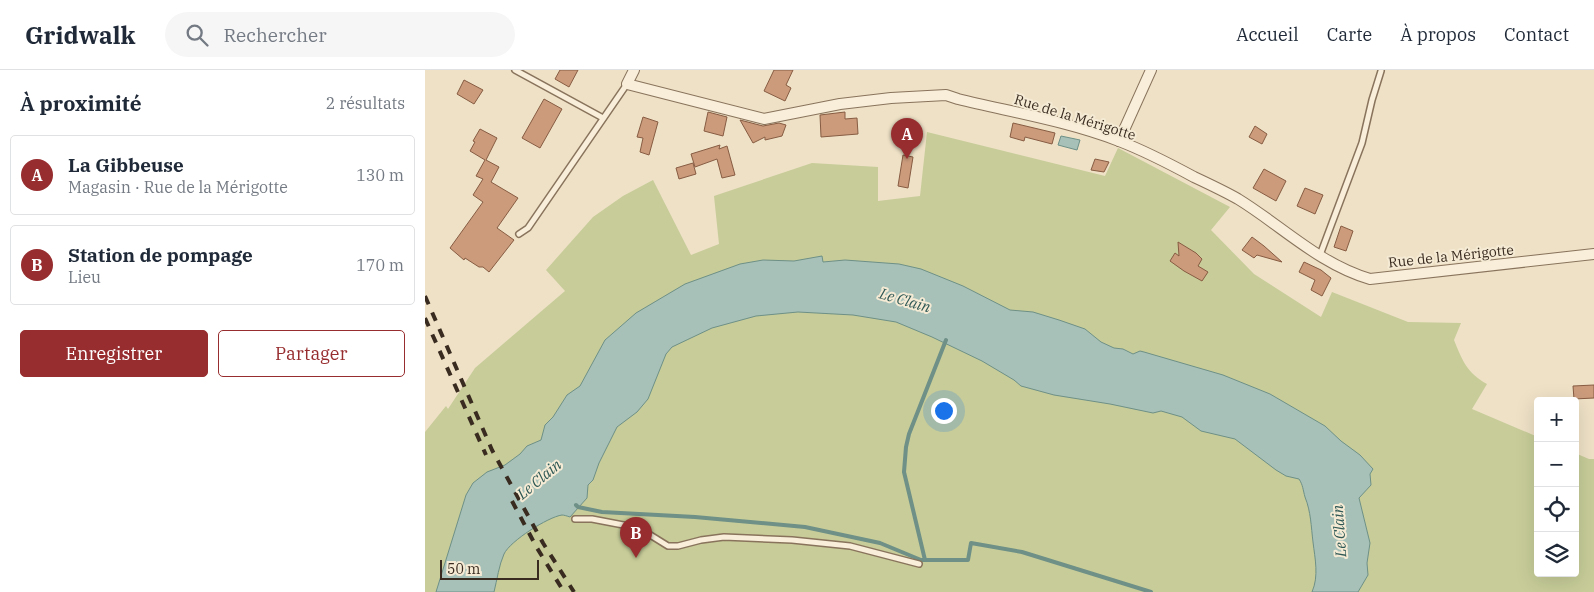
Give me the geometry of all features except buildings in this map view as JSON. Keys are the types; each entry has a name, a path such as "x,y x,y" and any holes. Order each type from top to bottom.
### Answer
{"street":[{"path":"627,84 634,70"},
{"path":"1119,141 1151,70"},
{"name":"Rue de la Mérigotte","path":"627,84 764,119 840,104 891,98 946,95 1051,121 1119,141 1238,199 1303,245 1351,273 1370,279 1594,254"}],"lane":[{"path":"515,70 603,118"},
{"path":"1320,255 1363,142 1371,100 1381,71"},
{"path":"519,234 528,228 627,84"},
{"path":"575,519 592,519 639,528 668,546 678,546 724,537 792,540 850,546 919,564"}],"green space":[{"path":"927,132 1105,176 1118,148 1230,207 1211,230 1254,274 1321,317 1332,292 1408,322 1461,323 1454,340 1470,371 1487,384 1472,409 1534,435 1534,577 1579,577 1579,455 1594,459 1594,592 425,592 425,432 446,406 448,409 475,368 565,291 546,270 593,217 623,196 653,180 691,255 719,244 714,196 812,163 878,167 878,201 920,196"}],"water":[{"path":"1061,136 1080,140 1077,150 1058,145"},
{"name":"Le Clain","path":"822,256 823,262 845,260 899,264 921,269 963,286 1010,310 1033,312 1085,329 1101,342 1114,348 1123,349 1133,354 1140,351 1223,375 1270,394 1325,426 1360,455 1373,469 1370,474 1371,485 1359,498 1370,543 1367,563 1368,575 1358,592 1312,592 1316,574 1310,514 1299,479 1286,476 1276,470 1235,439 1201,431 1182,417 1161,411 1153,413 1054,395 1021,386 982,361 896,322 853,315 798,312 756,316 712,328 672,347 666,354 648,399 637,412 617,427 599,463 593,480 588,485 587,498 570,517 562,515 548,520 530,530 514,543 502,558 494,592 436,592 466,495 473,483 487,472 505,465 527,446 541,440 545,425 553,417 567,395 580,386 605,340 636,313 685,284 740,264 763,260 794,261"}],"waterway":[{"path":"925,560 904,472 906,447 909,434 946,340"},
{"path":"576,505 602,512 695,517 805,527 880,543 921,560 968,560 971,543 1022,552 1151,592"}],"railway":[{"path":"425,296 492,450 543,543 574,592"},
{"path":"425,318 486,455"},
{"path":"512,501 537,548 564,592"}],"place":[{"name":"La Gibbeuse","path":"907,159"},
{"name":"Station de pompage","path":"636,558"}]}
